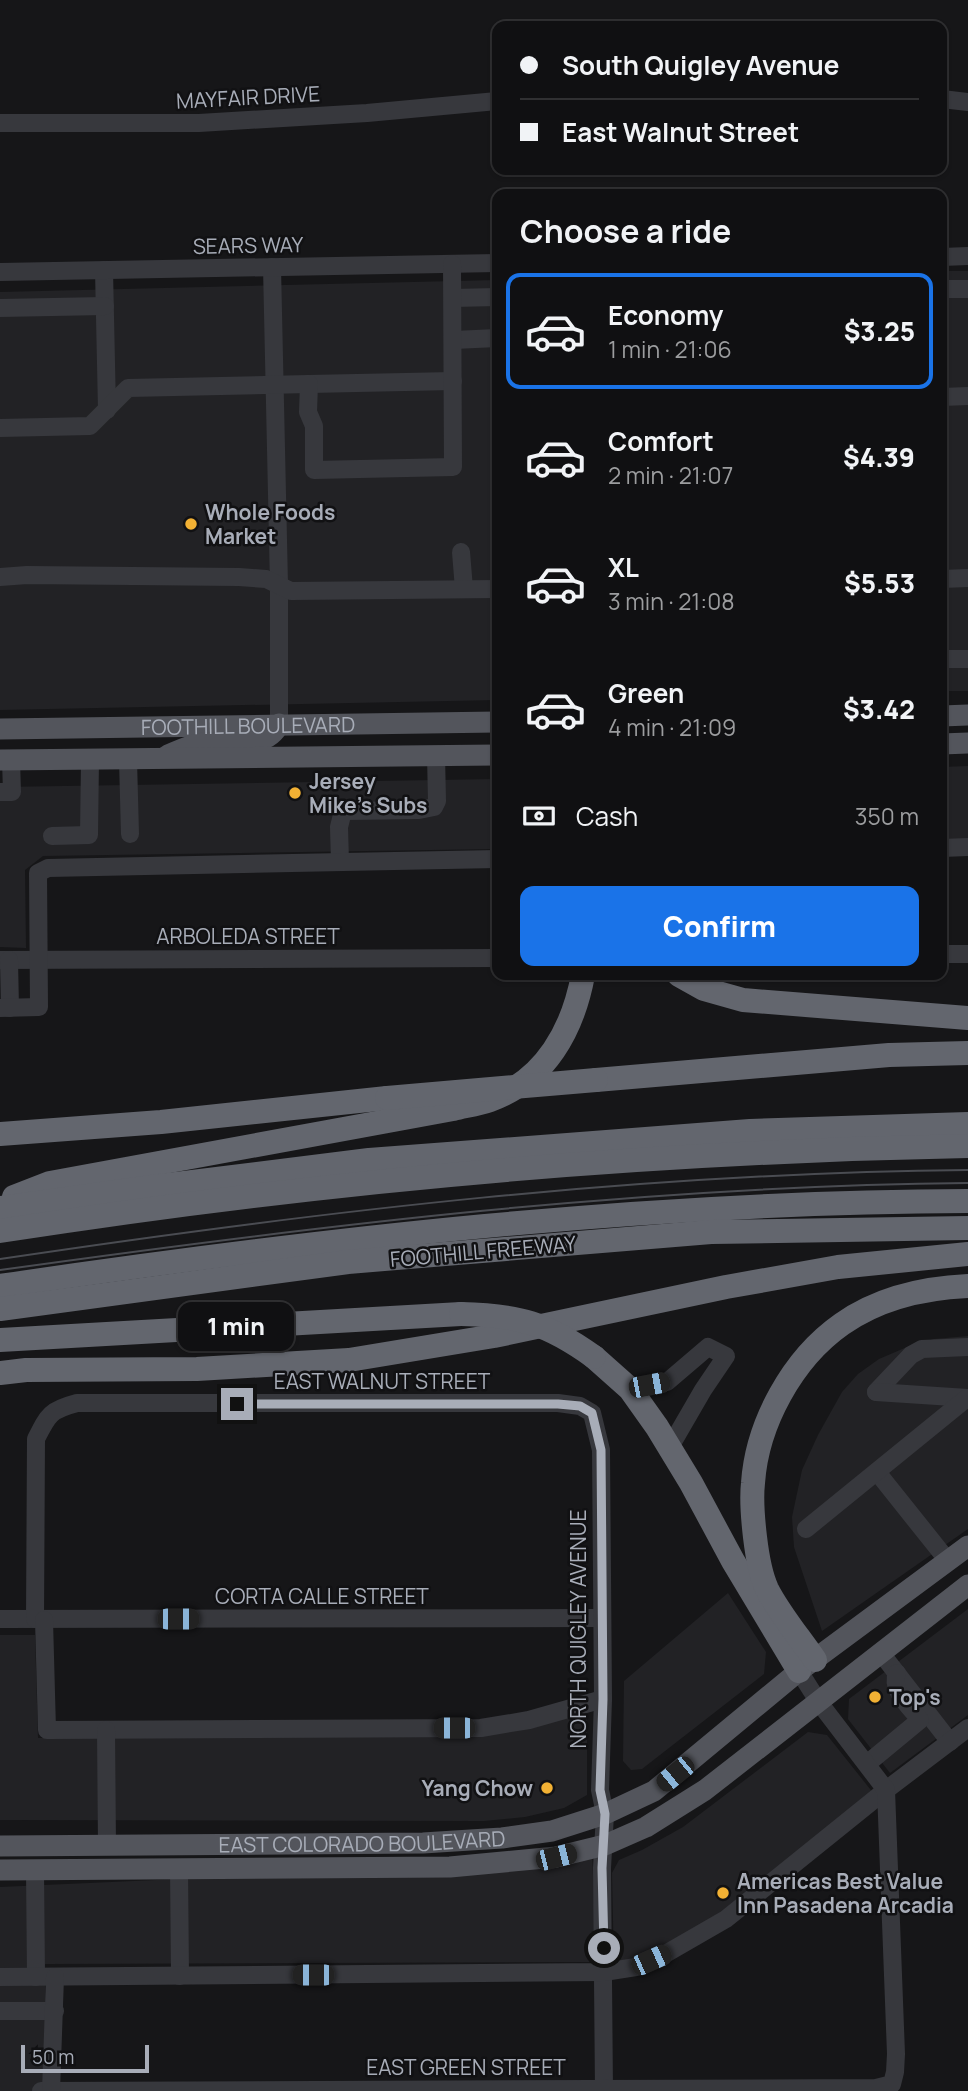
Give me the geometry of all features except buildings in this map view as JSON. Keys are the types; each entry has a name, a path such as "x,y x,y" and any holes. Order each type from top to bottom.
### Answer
{"highway":[{"path":"0,1202 50,1182 491,1100 538,1072 558,1046 579,999 582,980"},
{"path":"688,980 704,989 743,1000 968,1018"},
{"path":"0,1134 161,1122 387,1098 889,1055 968,1053"},
{"path":"0,1208 369,1160 750,1131 968,1124"},
{"path":"0,1231 88,1217 364,1183 614,1161 968,1146"},
{"path":"0,1286 297,1245 657,1212 968,1201"},
{"name":"FOOTHILL FREEWAY","path":"0,1309 348,1262 712,1232 968,1228"},
{"path":"0,1373 26,1370 197,1369 349,1360 494,1336 726,1287 838,1267 968,1254"},
{"path":"807,1666 767,1589 757,1552 753,1483 759,1449 773,1410 792,1376 819,1344 840,1325 869,1308 900,1296 932,1289 968,1286"},
{"path":"0,1340 461,1314 499,1314 536,1324 574,1342 630,1389 670,1447 733,1561 807,1666"}],"main road":[{"path":"947,716 968,715"},
{"name":"FOOTHILL BOULEVARD","path":"0,729 492,722"},
{"path":"156,760 203,743 267,739 279,724"},
{"path":"947,744 968,744"},
{"name":"FOOTHILL BOULEVARD","path":"5,760 492,755"},
{"name":"EAST COLORADO BOULEVARD","path":"0,1846 423,1843 552,1831 605,1814 654,1791 807,1666 968,1546"},
{"name":"EAST COLORADO BOULEVARD","path":"0,1870 450,1867 556,1857 605,1845 646,1827 705,1790 968,1585"}],"street":[{"path":"947,100 968,102"},
{"name":"MAYFAIR DRIVE","path":"0,123 199,123 367,113 492,101"},
{"path":"947,257 968,256"},
{"name":"SEARS WAY","path":"0,272 492,263"},
{"path":"309,384 309,412 314,426 314,470 453,467 452,264"},
{"path":"272,267 279,585 279,724"},
{"path":"104,270 107,410"},
{"path":"947,289 968,289"},
{"path":"453,298 492,297"},
{"path":"0,308 105,306"},
{"path":"454,340 492,338"},
{"path":"0,428 90,426 128,388 275,387 453,381"},
{"path":"947,397 968,396"},
{"path":"461,552 464,589"},
{"path":"0,578 27,575 266,579 291,591 492,589"},
{"path":"947,579 968,578"},
{"path":"947,659 968,659"},
{"path":"340,862 339,827 342,815 347,811 419,810 434,807 437,801 436,755"},
{"path":"0,792 12,792 5,760"},
{"path":"52,836 89,835 90,760"},
{"path":"128,760 130,834"},
{"path":"947,848 968,847"},
{"path":"4,960 5,1008 38,1007 38,873 48,868 492,859"},
{"path":"947,954 968,954"},
{"name":"ARBOLEDA STREET","path":"4,960 492,958"},
{"path":"630,1389 667,1382 708,1347 726,1356 670,1447"},
{"path":"968,1347 922,1349 911,1355 876,1392 968,1398"},
{"path":"806,1529 968,1398"},
{"name":"EAST WALNUT STREET","path":"40,1619 36,1439 48,1416 58,1408 76,1404 558,1404 580,1406 592,1413"},
{"name":"NORTH QUIGLEY AVENUE","path":"592,1413 601,1450 603,1699 600,1790 605,1814 602,1868 604,2091"},
{"path":"877,1472 948,1561"},
{"name":"CORTA CALLE STREET","path":"0,1619 601,1618"},
{"path":"40,1619 47,1730 481,1728 529,1720 603,1699"},
{"path":"881,1653 950,1742"},
{"path":"807,1666 818,1701 886,1790"},
{"path":"867,1763 920,1720 896,1688 894,1679 897,1673"},
{"path":"0,1977 604,1972 636,1967 667,1953 726,1919 886,1790 968,1728"},
{"path":"106,1730 107,1846"},
{"name":"EAST GREEN STREET","path":"41,2091 604,2091 876,2088 892,2084 896,2054 886,1790"},
{"path":"179,1868 180,1976"},
{"path":"35,1870 36,1977"},
{"path":"51,2091 55,1977"},
{"path":"0,2011 55,2011"}],"shaded area":[{"path":"947,271 968,271 968,691 947,691"},
{"path":"492,280 492,700 0,710 0,292"},
{"path":"968,766 968,841 947,841 947,767"},
{"path":"492,779 492,849 43,856 25,870 26,948 0,947 0,787"},
{"path":"968,1336 968,1529 822,1631 794,1547 792,1517 802,1470 818,1435 842,1392 858,1374 879,1359 934,1339"},
{"path":"728,1593 766,1652 764,1674 642,1769 631,1770 623,1761 624,1681"},
{"path":"968,1609 968,1715 890,1773 848,1719 849,1699"},
{"path":"0,1635 35,1635 38,1738 492,1733 587,1714 587,1795 564,1808 525,1817 484,1821 0,1820"},
{"path":"808,1732 827,1735 874,1794 723,1914 659,1952 614,1967 612,1873 619,1860 683,1827"},
{"path":"592,1847 596,1962 45,1964 45,2091 0,2091 0,1887 447,1867"}],"tram line":[{"path":"0,1259 241,1225 482,1198 725,1178 968,1170"},
{"path":"0,1270 362,1223 604,1200 846,1186 968,1183"}],"place":[{"name":"Whole Foods Market","path":"191,524"},
{"name":"Jersey Mike's Subs","path":"295,793"},
{"name":"Top's","path":"875,1697"},
{"name":"Yang Chow","path":"547,1788"},
{"name":"Americas Best Value Inn Pasadena Arcadia","path":"723,1893"}],"route":[{"path":"237,1404 558,1404 580,1406 592,1413 601,1450 603,1699 600,1790 605,1814 602,1868 604,1948"}]}
